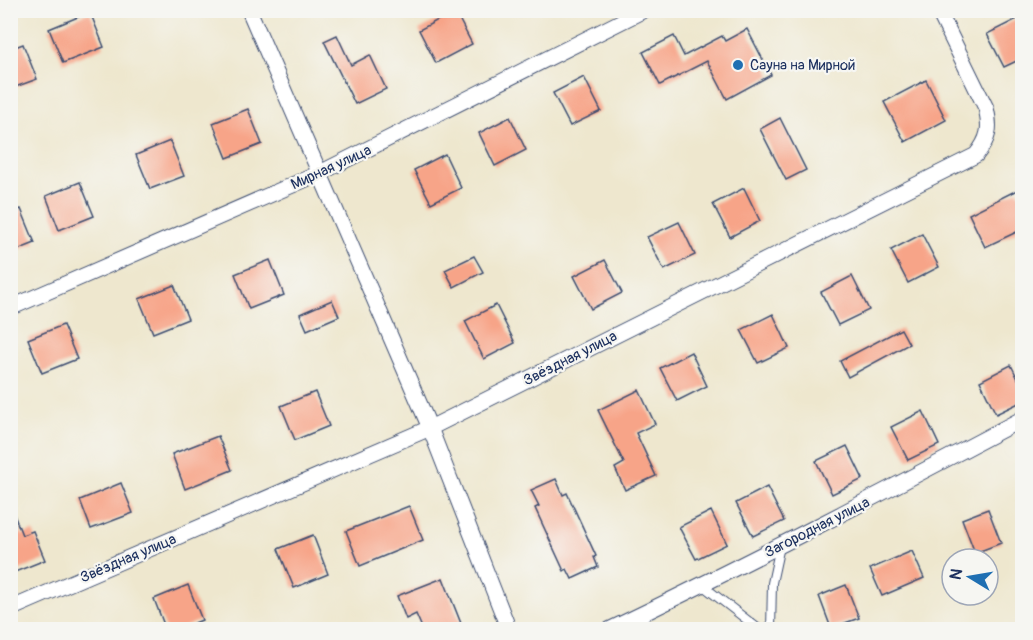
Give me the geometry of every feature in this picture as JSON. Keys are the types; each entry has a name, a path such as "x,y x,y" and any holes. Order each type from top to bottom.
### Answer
{"street":[{"path":"249,10 430,428 509,630"},
{"name":"Мирная улица","path":"10,308 320,173 644,10"},
{"name":"Звёздная улица","path":"10,609 430,428 976,155 984,146 987,135 989,122 986,108 938,10"},
{"name":"Загородная улица","path":"609,630 780,546 1023,419"}],"lane":[{"path":"771,630 772,583 780,546"},
{"path":"702,585 760,630"}],"building":[{"path":"455,11 472,44 436,63 419,30"},
{"path":"90,12 104,47 63,63 49,29"},
{"path":"1019,18 1023,26 1023,58 1004,67 987,34"},
{"name":"Сауна на Мирной","path":"747,29 771,75 727,99 707,61 660,85 643,52 674,36 684,56 722,36 725,41"},
{"path":"337,35 351,65 370,55 386,89 355,104 324,41"},
{"path":"23,44 37,79 10,89 10,49"},
{"path":"584,77 601,111 570,126 553,93"},
{"path":"926,80 946,120 905,142 884,102"},
{"path":"248,109 262,144 227,158 213,123"},
{"path":"510,117 526,150 495,166 479,133"},
{"path":"780,118 806,170 786,180 760,129"},
{"path":"170,141 184,176 150,189 136,155"},
{"path":"445,154 461,188 431,203 414,170"},
{"path":"80,182 94,216 59,230 46,196"},
{"path":"744,188 760,221 730,237 713,204"},
{"path":"1017,190 1023,201 1023,229 985,247 969,214"},
{"path":"21,209 35,243 10,253 10,213"},
{"path":"679,222 695,255 664,270 647,237"},
{"path":"922,234 939,267 908,283 891,250"},
{"path":"474,256 483,272 454,287 445,270"},
{"path":"270,260 284,295 249,309 235,274"},
{"path":"605,260 622,293 591,309 574,276"},
{"path":"852,276 869,310 838,325 821,292"},
{"path":"174,285 188,319 153,333 139,299"},
{"path":"332,300 339,316 307,330 300,314"},
{"path":"496,305 515,343 484,359 465,321"},
{"path":"773,314 789,348 758,363 741,330"},
{"path":"63,325 77,359 42,373 28,339"},
{"path":"901,329 909,344 848,377 840,361"},
{"path":"691,352 707,386 677,401 660,368"},
{"path":"1011,365 1023,389 1023,401 996,414 980,381"},
{"path":"639,390 655,424 636,433 656,476 625,490 615,468 624,463 598,410"},
{"path":"315,392 329,426 295,440 281,406"},
{"path":"923,411 939,445 908,460 891,427"},
{"path":"218,436 232,470 185,489 172,454"},
{"path":"847,446 863,479 832,494 816,461"},
{"path":"556,479 563,495 567,493 596,556 594,557 598,567 572,579 567,569 564,571 535,508 539,506 531,490"},
{"path":"121,483 133,513 91,529 80,500"},
{"path":"767,487 784,521 753,536 736,503"},
{"path":"409,506 423,540 360,566 346,531"},
{"path":"11,507 22,535 33,531 45,560 10,574"},
{"path":"988,509 1001,543 991,547 973,547 962,519"},
{"path":"711,511 727,544 696,559 679,527"},
{"path":"313,535 328,574 294,588 278,549"},
{"path":"912,551 924,578 882,596 870,569"},
{"path":"443,578 462,626 454,630 423,630 416,614 406,619 397,596"},
{"path":"188,585 202,620 177,630 166,630 154,599"},
{"path":"846,585 859,618 831,628 819,596"}],"place":[{"name":"Сауна на Мирной","path":"738,65"}]}
